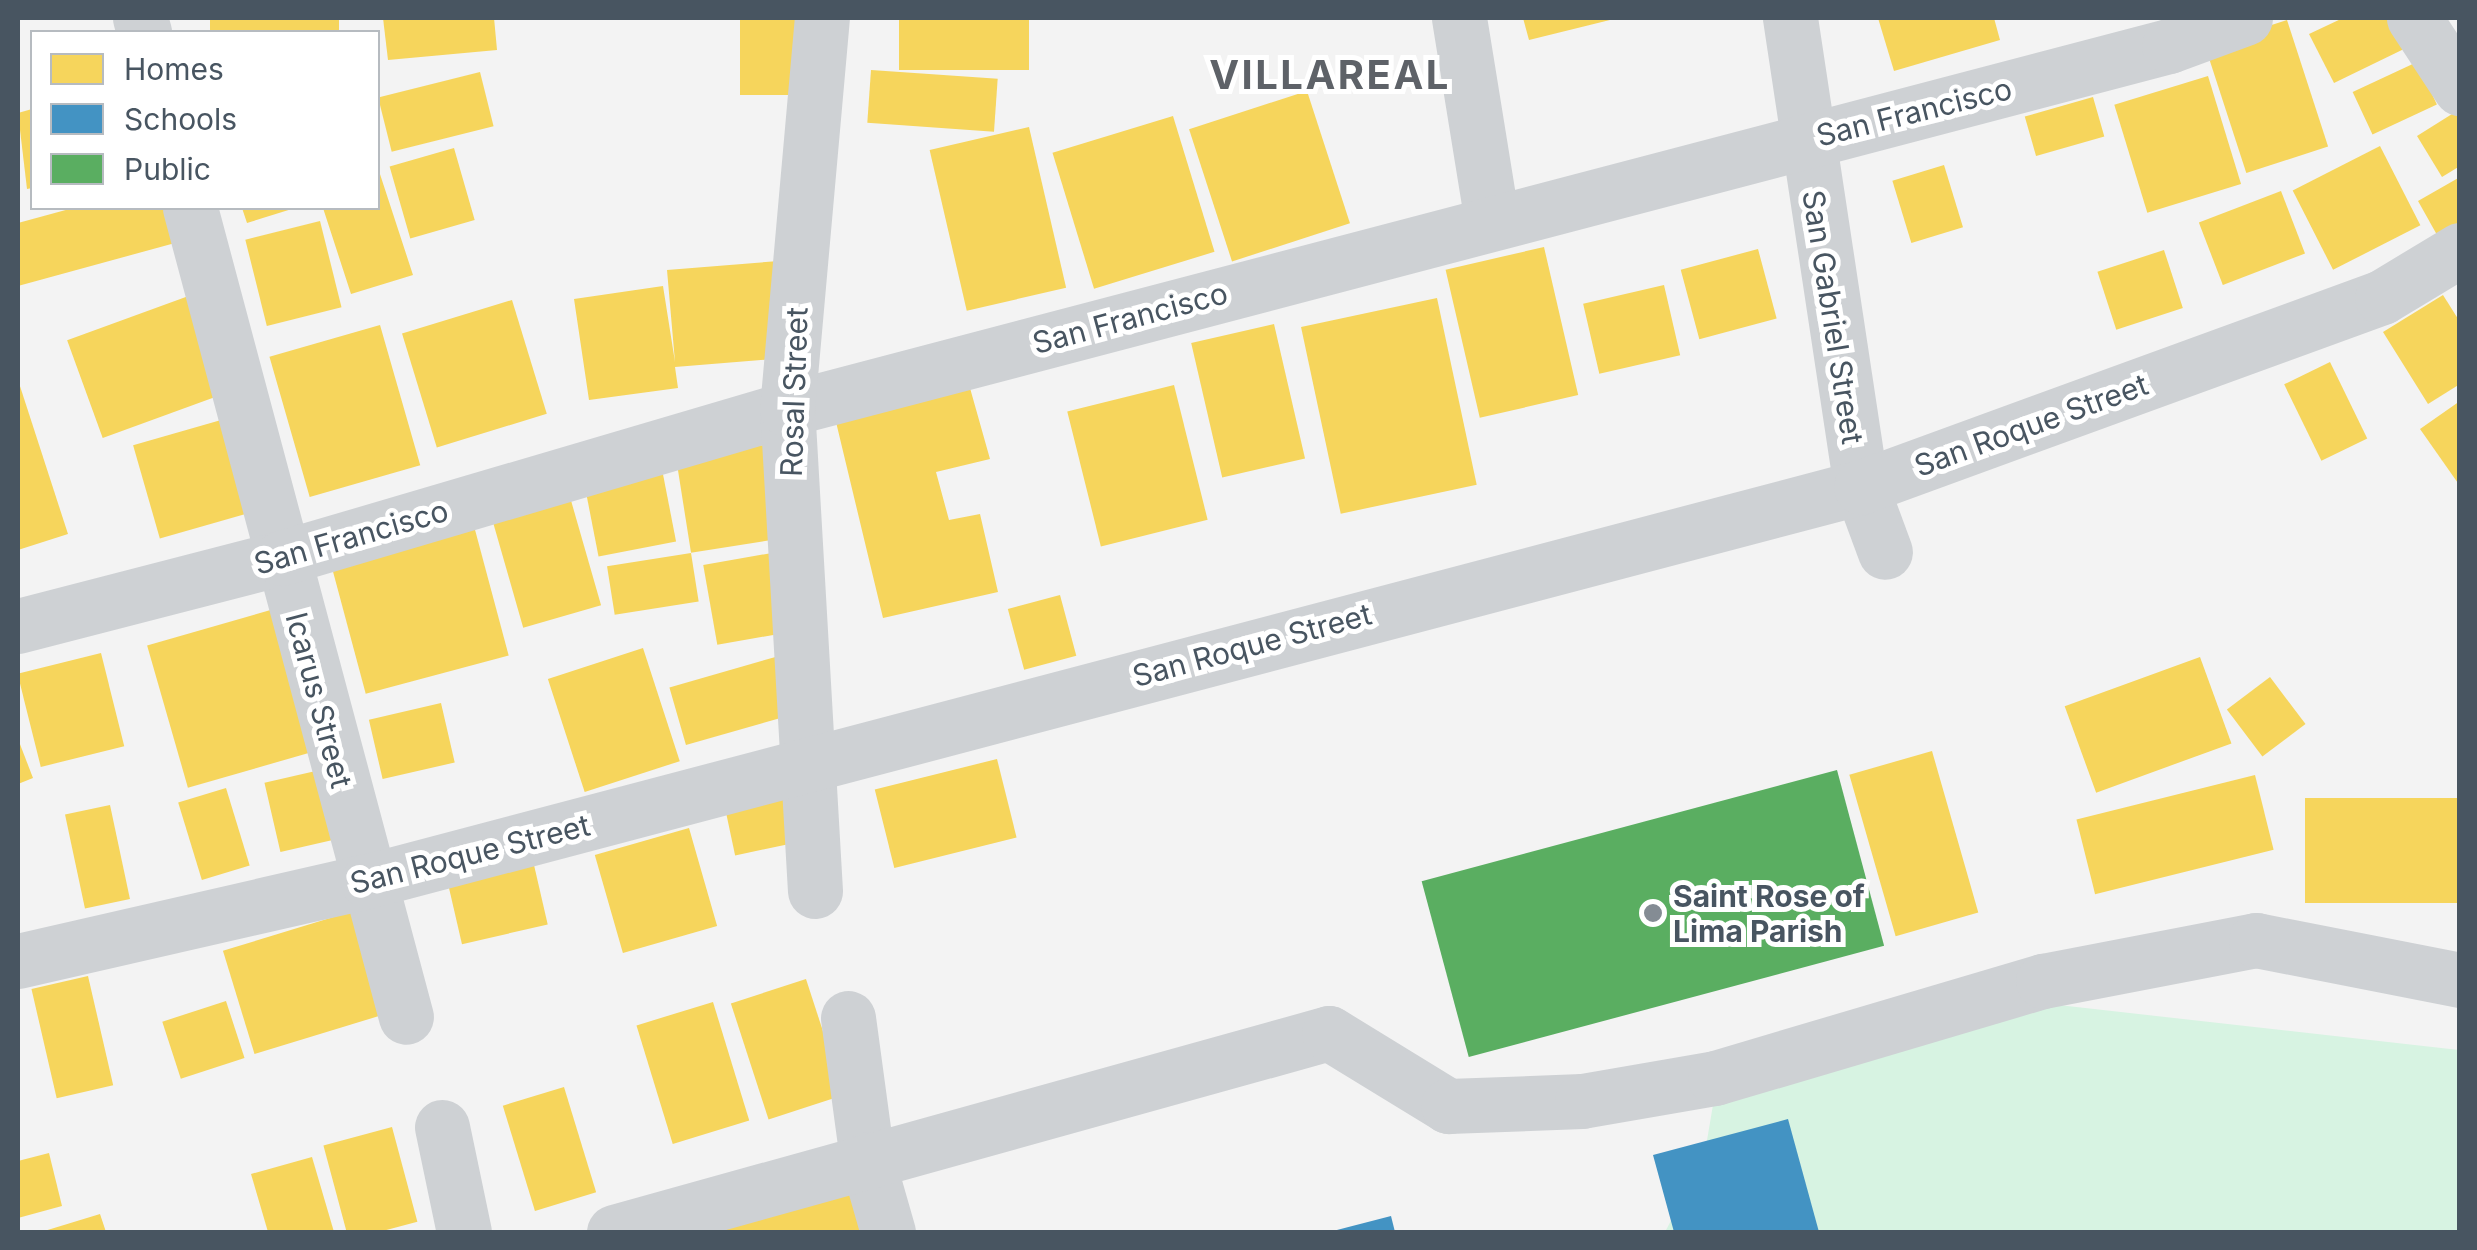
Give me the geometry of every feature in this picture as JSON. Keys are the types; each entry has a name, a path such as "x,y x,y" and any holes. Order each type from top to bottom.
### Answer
{"street":[{"name":"Rosal Street","path":"815,891 804,768 788,409 822,18"},
{"path":"1459,18 1492,222"},
{"name":"San Gabriel Street","path":"1790,18 1803,140 1861,486 1885,552"},
{"name":"San Francisco","path":"18,626 281,558 788,409 2169,46 2245,18"},
{"path":"2414,18 2460,88"},
{"name":"Icarus Street","path":"191,210 406,1017"},
{"name":"San Roque Street","path":"18,961 368,881 1861,486 2382,297 2460,250"},
{"path":"614,1232 1329,1033 1448,1106 1582,1101 1715,1078 2044,980 2256,940 2460,980"},
{"path":"848,1018 867,1159 888,1232"},
{"path":"442,1127 464,1232"}],"green space":[{"path":"1987,997 2459,1050 2459,1232 1665,1232 1704,1158 1715,1093"}],"building: Homes":[{"path":"210,18 339,18 339,30 210,30"},
{"path":"383,18 494,18 497,50 388,60"},
{"path":"740,18 810,18 810,95 740,95"},
{"path":"899,18 1029,18 1029,70 899,70"},
{"path":"1523,18 1614,18 1614,19 1529,40"},
{"path":"1878,18 1994,18 2000,40 1894,71"},
{"path":"2343,18 2392,18 2406,48 2334,83 2309,34"},
{"path":"2287,20 2328,146 2246,173 2205,47"},
{"path":"2417,62 2437,105 2373,135 2353,92"},
{"path":"871,70 998,79 994,132 867,123"},
{"path":"480,72 494,126 392,152 380,97"},
{"path":"2208,76 2241,184 2147,213 2114,105"},
{"path":"1307,91 1350,223 1232,262 1189,129"},
{"path":"2093,97 2104,136 2036,156 2025,117"},
{"path":"2460,109 2460,166 2442,177 2417,136"},
{"path":"30,110 27,189 18,113"},
{"path":"1173,116 1215,252 1094,289 1053,153"},
{"path":"1029,127 1066,288 967,311 930,150"},
{"path":"2380,146 2420,225 2333,270 2293,190"},
{"path":"454,148 475,220 410,239 390,166"},
{"path":"1944,165 1963,227 1911,243 1892,181"},
{"path":"380,174 413,275 351,294 324,210 380,210"},
{"path":"2460,177 2460,232 2441,242 2418,201"},
{"path":"2281,191 2305,254 2223,285 2199,223"},
{"path":"66,210 178,210 186,240 18,286 18,223"},
{"path":"243,210 289,210 247,223"},
{"path":"320,221 342,307 267,326 245,240"},
{"path":"1544,247 1578,395 1480,418 1446,270"},
{"path":"1758,249 1777,319 1699,339 1681,270"},
{"path":"2164,250 2183,308 2116,330 2097,272"},
{"path":"779,261 787,358 675,367 678,388 589,400 574,299 663,286 675,362 667,270"},
{"path":"1664,285 1680,355 1599,374 1583,304"},
{"path":"194,294 230,392 103,438 67,340"},
{"path":"2443,295 2460,322 2460,384 2428,404 2383,332"},
{"path":"1437,298 1477,485 1341,514 1301,327"},
{"path":"512,300 547,414 437,447 402,334"},
{"path":"1274,324 1305,458 1222,478 1191,343"},
{"path":"380,325 420,465 310,497 269,357"},
{"path":"2330,362 2367,438 2321,461 2284,384"},
{"path":"18,380 68,534 18,550"},
{"path":"1174,385 1208,520 1101,546 1067,412"},
{"path":"970,388 990,459 936,472 949,520 980,514 998,592 883,618 836,422"},
{"path":"2460,401 2460,486 2420,429"},
{"path":"235,416 262,509 160,538 133,445"},
{"path":"770,444 785,538 691,553 676,459"},
{"path":"661,464 676,542 599,557 583,479"},
{"path":"568,490 601,605 523,628 490,512"},
{"path":"474,526 509,655 366,694 331,564"},
{"path":"783,551 797,631 717,645 703,565"},
{"path":"691,553 699,601 615,615 607,566"},
{"path":"1060,595 1076,656 1024,670 1008,609"},
{"path":"274,609 315,751 188,788 147,645"},
{"path":"643,648 680,761 585,792 548,679"},
{"path":"101,653 124,746 41,767 18,674"},
{"path":"779,656 796,714 686,745 669,687"},
{"path":"2200,657 2231,743 2096,793 2065,706"},
{"path":"2270,677 2306,724 2262,757 2227,709"},
{"path":"441,703 455,762 383,779 369,720"},
{"path":"18,739 33,778 18,784"},
{"path":"1932,751 1978,912 1896,936 1849,775"},
{"path":"997,759 1017,838 894,868 875,789"},
{"path":"320,770 336,839 280,852 264,783"},
{"path":"2255,775 2274,850 2095,894 2076,820"},
{"path":"226,788 250,865 202,880 178,803"},
{"path":"793,791 804,841 735,855 725,806"},
{"path":"2305,798 2460,798 2460,903 2305,903"},
{"path":"110,805 130,899 85,908 65,815"},
{"path":"689,828 717,926 623,953 595,855"},
{"path":"534,865 548,924 462,944 448,885"},
{"path":"353,911 385,1014 255,1054 223,951"},
{"path":"88,976 113,1085 57,1098 31,989"},
{"path":"806,979 844,1095 769,1119 731,1003"},
{"path":"226,1001 245,1058 181,1079 162,1022"},
{"path":"713,1002 749,1121 673,1144 636,1025"},
{"path":"564,1087 596,1192 535,1211 503,1106"},
{"path":"392,1127 417,1222 379,1232 347,1232 323,1145"},
{"path":"49,1153 62,1206 18,1218 18,1161"},
{"path":"312,1157 334,1232 268,1232 251,1174"},
{"path":"850,1190 862,1232 707,1232"},
{"path":"100,1214 106,1232 41,1232"}],"building: Schools":[{"path":"1788,1119 1819,1232 1674,1232 1653,1155"},
{"path":"1391,1216 1395,1232 1333,1231"}],"building: Public":[{"name":"Saint Rose of Lima Parish","path":"1837,770 1884,946 1469,1057 1422,881"}],"place":[{"name":"Saint Rose of Lima Parish","path":"1653,913"}],"district":[{"name":"VILLAREAL","path":"1330,75"}]}
